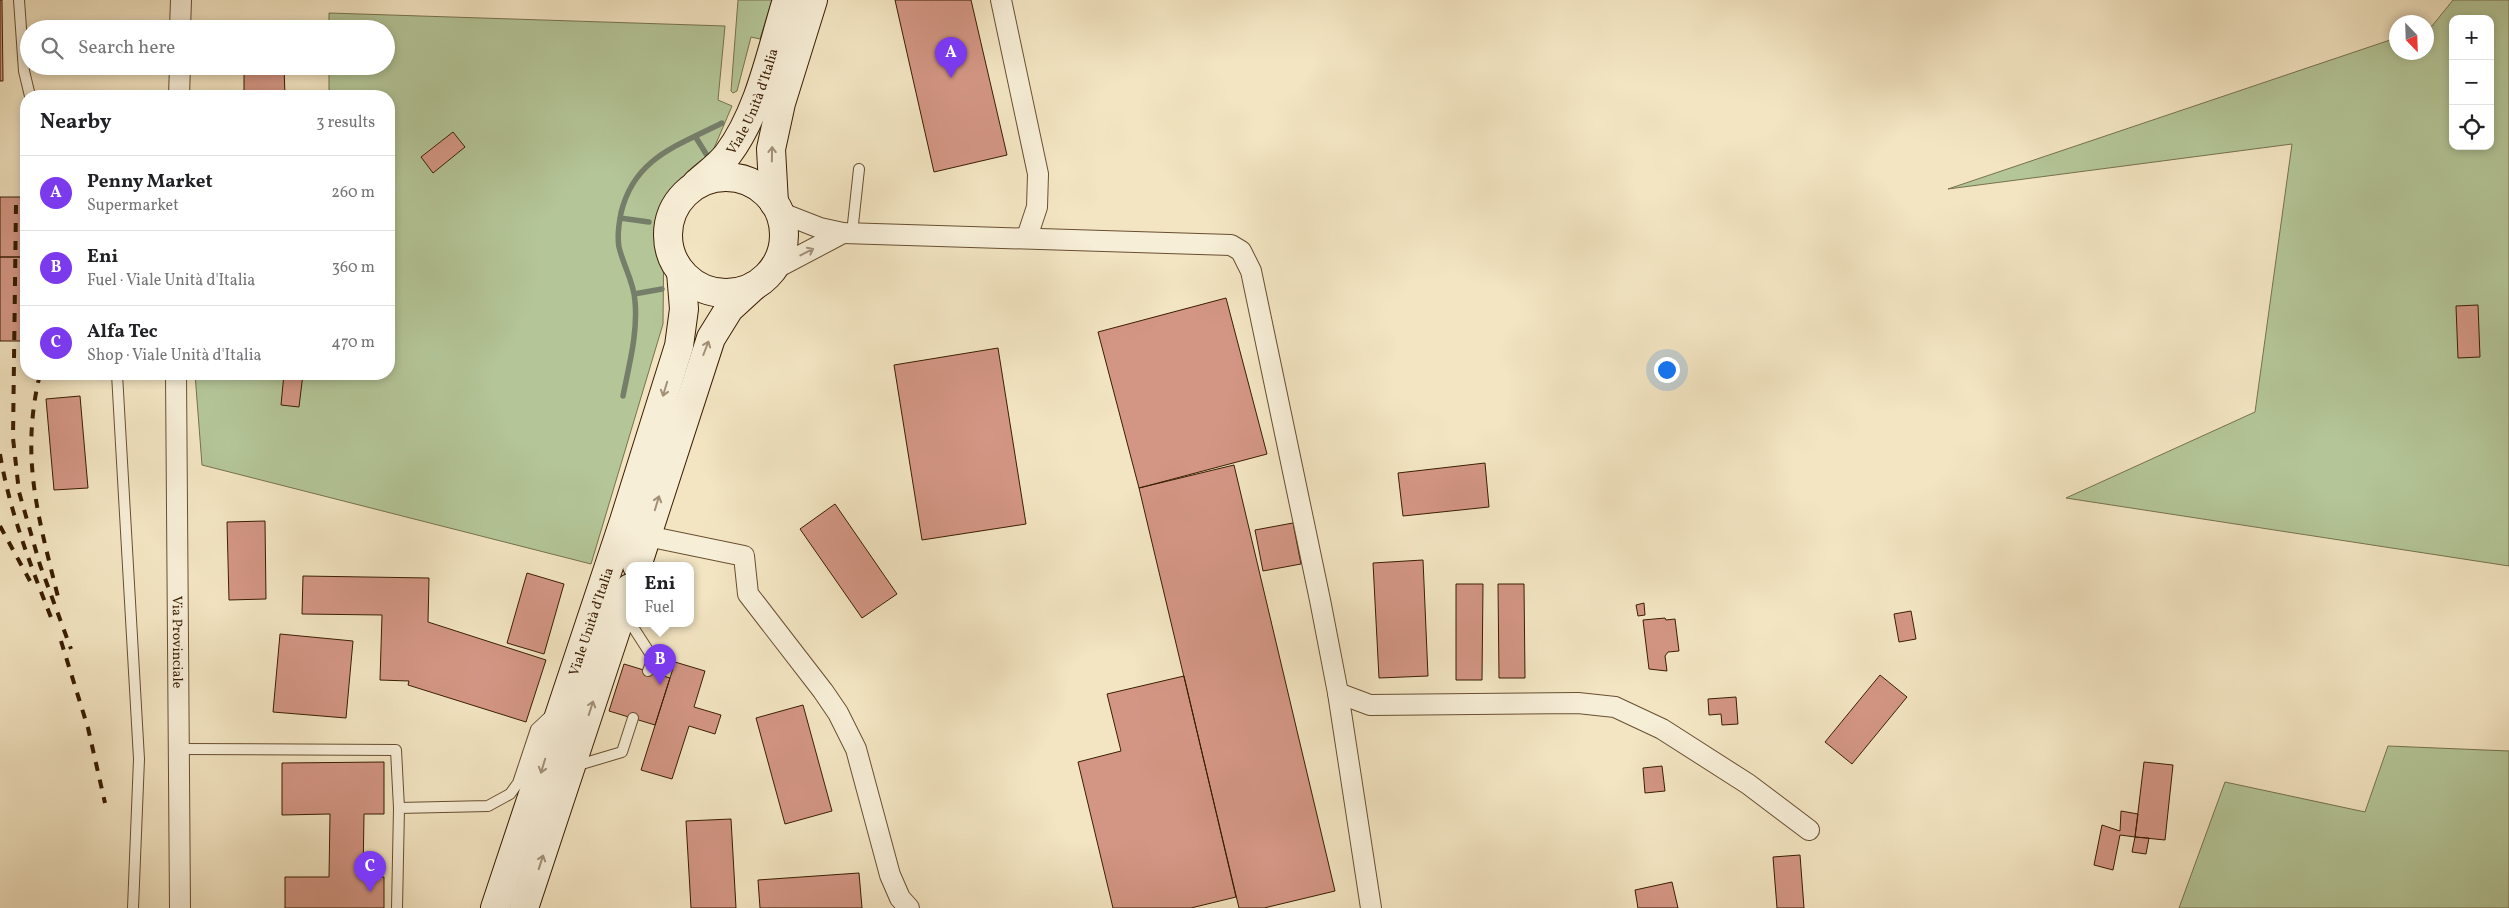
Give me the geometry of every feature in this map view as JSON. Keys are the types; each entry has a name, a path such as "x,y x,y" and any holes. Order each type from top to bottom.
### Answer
{"main road":[{"name":"Viale Unità d'Italia","path":"763,278 736,292 716,292 696,285 681,272 671,255 668,237 670,218 679,201 727,156 744,127 757,96 787,0"},
{"name":"Viale Unità d'Italia","path":"638,562 710,338 729,309 763,278 779,258 784,243 783,227 777,207 772,149 781,103 813,0"},
{"name":"Viale Unità d'Italia","path":"692,188 709,180 727,177 745,180 762,189 777,207"},
{"name":"Viale Unità d'Italia","path":"495,908 518,846 561,707 624,520 679,346 684,309 681,272"},
{"name":"Viale Unità d'Italia","path":"524,908 626,617"}],"street":[{"path":"180,20 181,0"},
{"path":"1001,0 1038,174 1036,207 1027,237"},
{"path":"179,90 180,75"},
{"path":"777,207 820,228 848,233 1222,243 1241,251 1247,260 1255,289 1320,600 1338,693 1371,908"},
{"path":"763,278 848,233"},
{"name":"Via Provinciale","path":"176,380 180,908"},
{"path":"647,536 744,556 748,594 823,691 838,713 856,749 890,875 900,898 909,908"},
{"path":"1338,693 1370,705 1578,703 1615,706 1662,729 1748,784 1809,830"}],"lane":[{"path":"19,0 20,20"},
{"path":"25,75 29,90"},
{"path":"848,233 859,169"},
{"path":"117,380 140,759 133,908"},
{"path":"636,627 652,658 648,671"},
{"path":"399,808 488,806 510,794 518,783 536,729 544,719 561,707"},
{"path":"572,767 622,752 633,718"},
{"path":"178,749 396,750 399,808 397,908"}],"green space":[{"path":"738,0 772,0 760,39 751,37 737,91 733,93 731,91"},
{"path":"2453,0 2509,0 2509,566 2066,498 2255,412 2292,144 1948,189 2389,40 2389,60 2434,60 2434,24"},
{"path":"329,13 725,26 718,100 732,106 709,160 689,177 672,197 664,224 663,324 591,564 202,465 195,380 395,380 395,90 329,90 329,75 395,75 395,20 329,20"},
{"path":"2388,746 2509,751 2509,908 2179,908 2225,782 2365,812"}],"building":[{"path":"0,0 2,0 3,81 0,81"},
{"path":"895,0 971,0 1007,155 934,172"},
{"path":"244,75 284,75 285,90 244,90"},
{"path":"453,132 465,147 433,173 421,157"},
{"path":"0,197 20,197 20,257 0,257"},
{"path":"0,257 20,257 20,341 0,341"},
{"path":"1226,298 1267,454 1139,488 1098,332"},
{"path":"2478,305 2480,357 2458,358 2456,306"},
{"path":"998,348 1026,524 922,540 894,365"},
{"path":"283,380 302,380 299,407 281,405"},
{"path":"80,396 88,488 54,490 46,399"},
{"path":"1485,463 1489,507 1403,516 1398,473"},
{"path":"1234,465 1335,891 1264,908 1239,908 1139,488"},
{"path":"835,504 897,594 862,618 800,529"},
{"path":"265,521 266,599 229,600 227,522"},
{"path":"1293,523 1301,564 1263,571 1255,530"},
{"path":"1423,560 1428,676 1379,678 1373,563"},
{"path":"527,573 564,584 544,654 507,643"},
{"path":"303,576 429,578 428,622 546,660 526,722 408,685 409,681 380,680 382,615 302,614"},
{"path":"1456,584 1483,584 1482,680 1456,680"},
{"path":"1498,584 1524,584 1525,678 1499,678"},
{"path":"1644,603 1645,615 1638,616 1636,605"},
{"path":"1911,611 1916,639 1899,642 1894,614"},
{"path":"1665,618 1666,620 1675,619 1679,651 1668,652 1665,656 1667,671 1649,669 1643,620"},
{"path":"280,634 353,641 346,718 273,712"},
{"path":"675,662 705,671 694,707 721,715 715,734 689,726 672,779 641,770"},
{"path":"624,664 670,678 655,725 609,711"},
{"path":"1880,675 1907,697 1852,764 1825,742"},
{"path":"1184,676 1236,897 1191,908 1113,908 1078,762 1121,751 1107,694"},
{"path":"1736,697 1738,724 1722,725 1721,714 1709,715 1708,699"},
{"path":"803,705 832,811 785,824 756,718"},
{"path":"384,762 384,814 364,814 363,876 384,877 384,908 285,908 285,877 329,877 330,814 282,815 282,763"},
{"path":"2144,762 2173,765 2165,840 2135,837"},
{"path":"1662,766 1665,791 1645,793 1643,768"},
{"path":"2121,811 2138,814 2135,837 2120,835 2113,870 2094,865 2102,825 2120,831"},
{"path":"731,819 736,908 691,908 686,821"},
{"path":"2135,837 2149,838 2146,854 2132,852"},
{"path":"1800,855 1804,908 1777,908 1773,857"},
{"path":"859,873 862,908 760,908 758,880"},
{"path":"1672,882 1678,908 1638,908 1635,890"}],"waterway":[{"path":"623,396 632,349 636,313 633,287 618,243 620,217 627,194 647,166 660,156 722,123"},
{"path":"695,136 708,157"},
{"path":"620,218 649,222"},
{"path":"634,294 662,289"}],"railway":[{"path":"16,205 13,438 19,492 40,565 71,649"},
{"path":"39,380 34,404 32,432 34,486 38,513 58,597"},
{"path":"0,454 16,520 54,625"},
{"path":"0,526 30,581"},
{"path":"61,641 88,728 105,803"}],"place":[{"name":"Penny Market","path":"951,78"},
{"name":"Eni","path":"660,685"},
{"name":"Alfa Tec","path":"370,892"}]}
